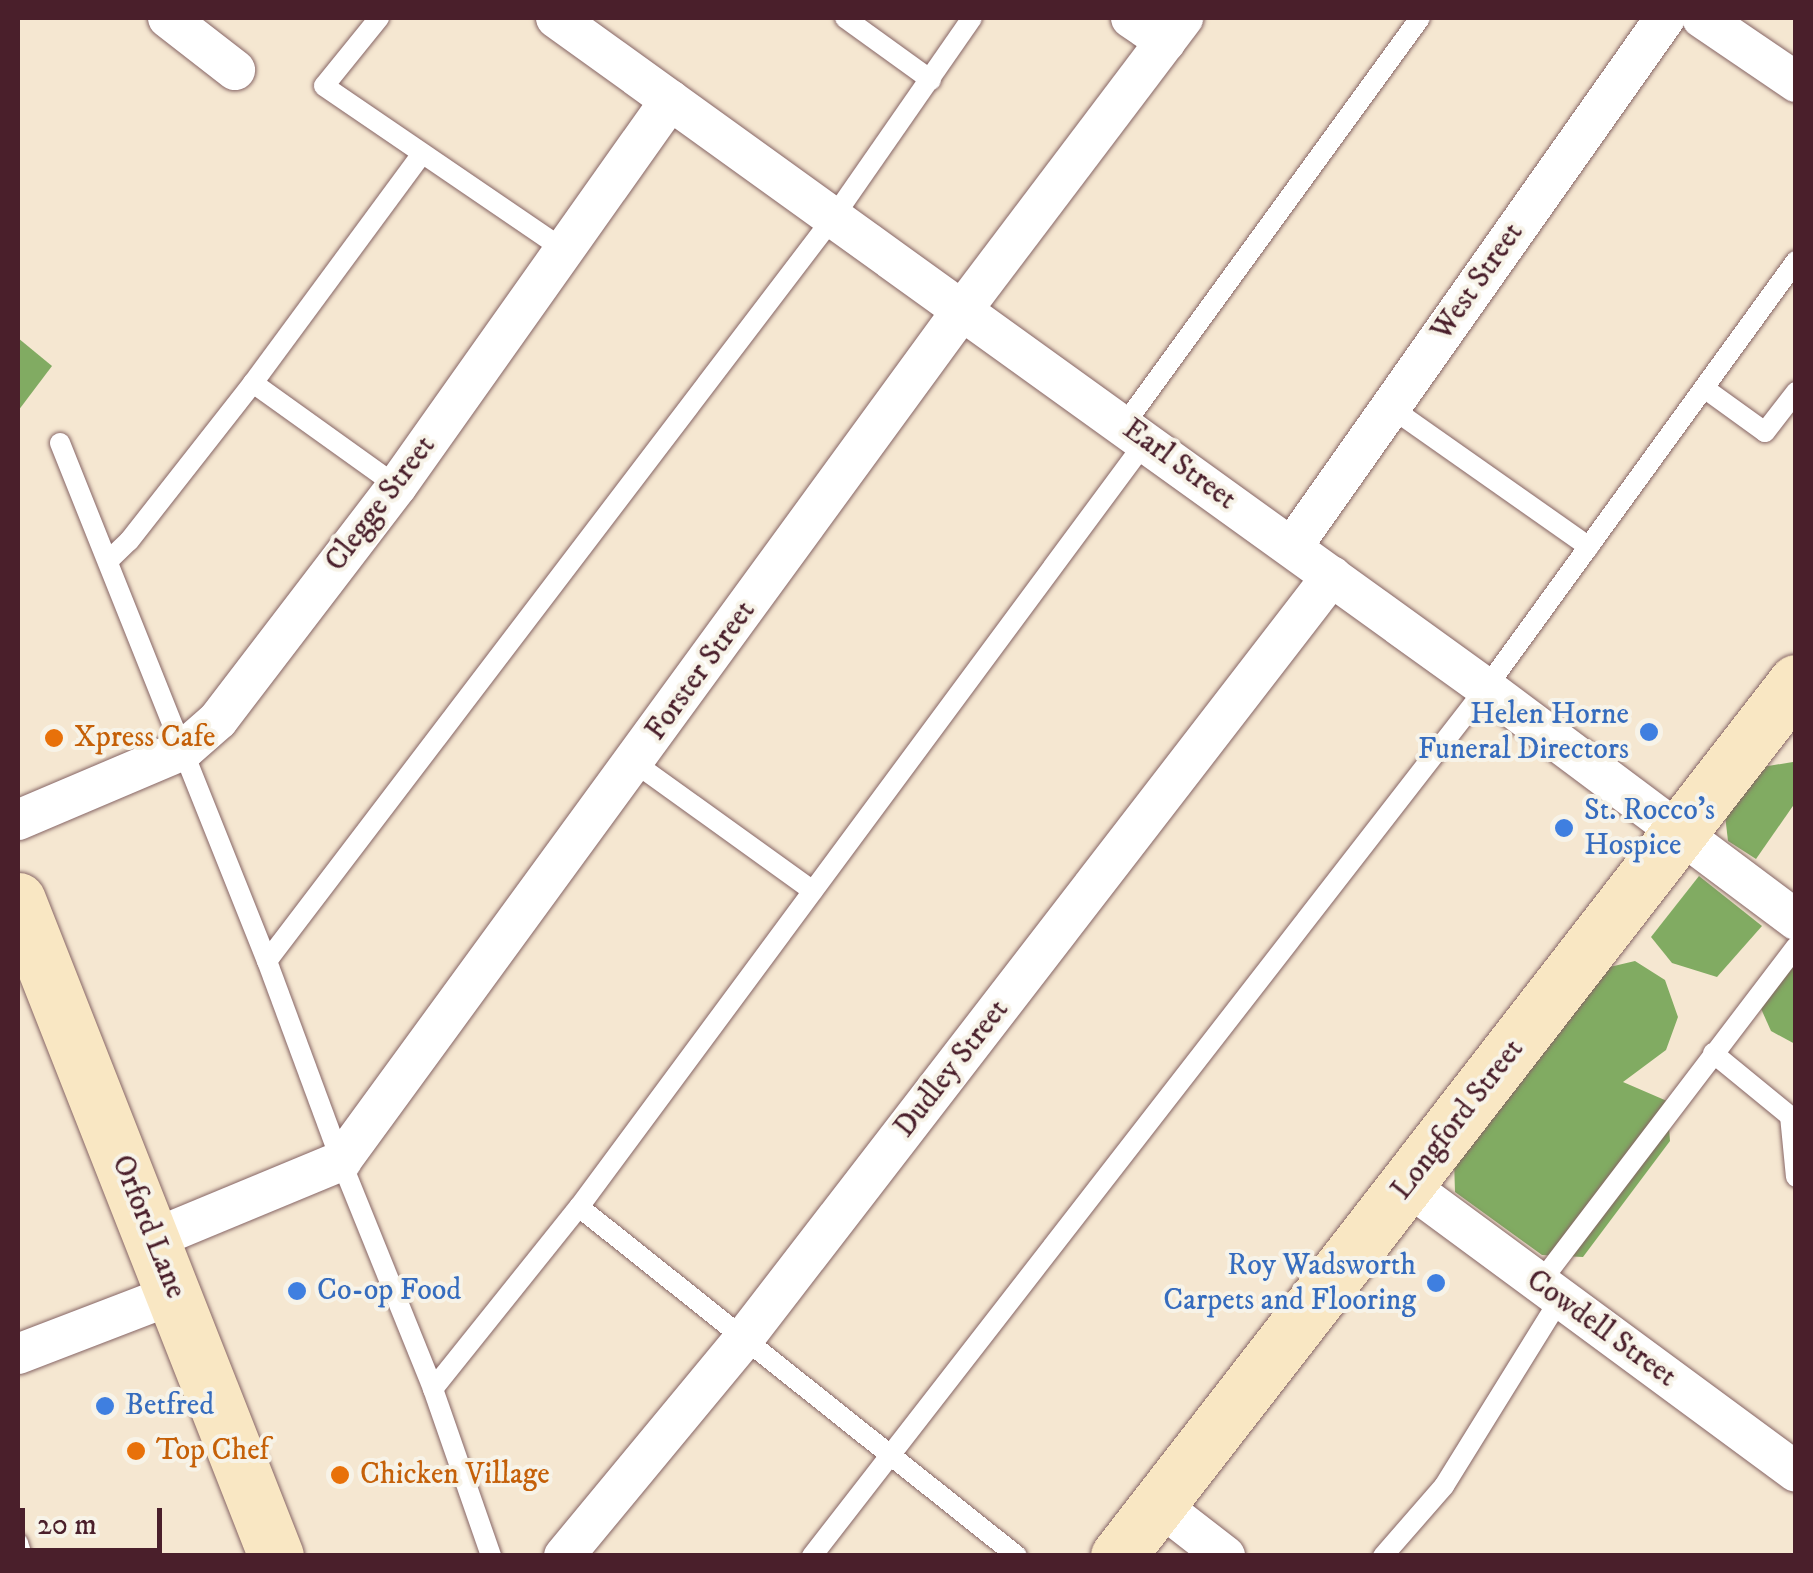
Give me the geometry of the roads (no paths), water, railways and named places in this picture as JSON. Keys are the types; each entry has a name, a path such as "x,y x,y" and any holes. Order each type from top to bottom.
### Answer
{"street":[{"path":"168,18 235,70"},
{"name":"Earl Street","path":"556,18 835,215 1486,688 1796,920"},
{"path":"1131,18 1174,30"},
{"name":"West Street","path":"1292,547 1665,18"},
{"path":"1702,18 1796,82"},
{"name":"Forster Street","path":"340,1160 634,763 962,309 1174,30"},
{"name":"Clegge Street","path":"18,820 185,749 218,720 397,486 670,100"},
{"name":"Dudley Street","path":"564,1556 745,1337 1332,576"},
{"name":"Longford Street","path":"1118,1556 1796,682"},
{"name":"Orford Lane","path":"18,900 276,1556"},
{"path":"153,1239 340,1160"},
{"name":"Cowdell Street","path":"1407,1185 1796,1472"},
{"path":"18,1354 174,1294"},
{"path":"1158,1504 1225,1556"}],"lane":[{"path":"379,18 324,86 564,250"},
{"path":"844,18 931,80"},
{"path":"268,962 835,215 972,18"},
{"path":"433,1389 579,1207 813,891 1420,18"},
{"path":"108,561 130,541 253,384 422,154"},
{"path":"812,1556 1486,688 1796,261"},
{"path":"253,384 397,486"},
{"path":"1704,388 1765,432 1796,392"},
{"path":"1390,408 1588,546"},
{"path":"60,442 268,962 340,1160 433,1389 491,1556"},
{"path":"634,763 813,891"},
{"path":"1382,1556 1444,1486 1550,1291 1713,1053 1796,947"},
{"path":"1713,1053 1790,1116 1796,1177"},
{"path":"579,1207 1018,1556"},
{"path":"18,1543 22,1556"}],"place":[{"name":"Helen Horne Funeral Directors","path":"1649,732"},
{"name":"Xpress Cafe","path":"54,738"},
{"name":"St. Rocco's Hospice","path":"1564,828"},
{"name":"Roy Wadsworth Carpets and Flooring","path":"1436,1283"},
{"name":"Co-op Food","path":"297,1291"},
{"name":"Betfred","path":"105,1406"},
{"name":"Top Chef","path":"136,1451"},
{"name":"Chicken Village","path":"340,1475"}]}
